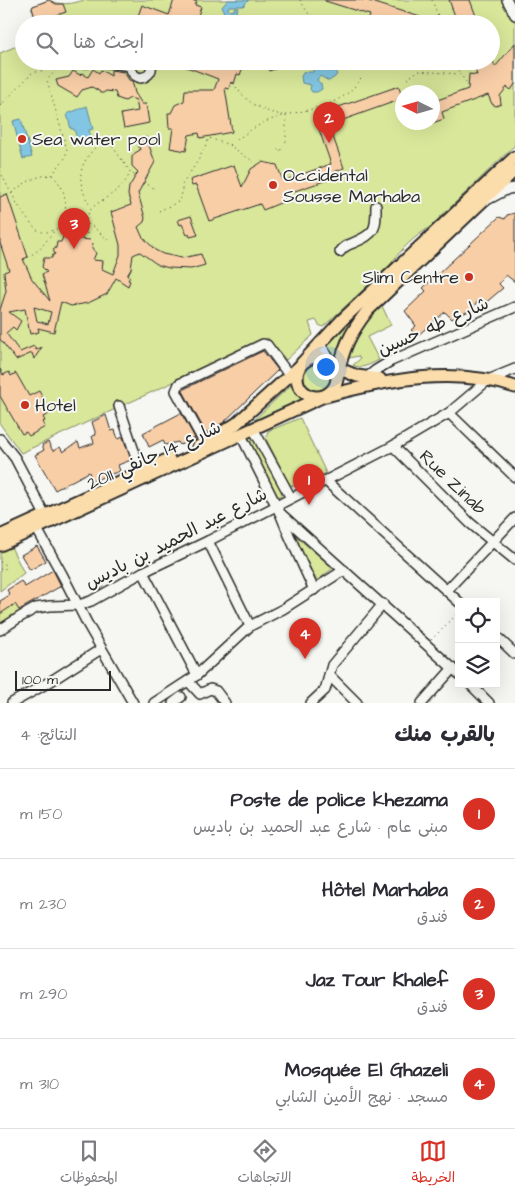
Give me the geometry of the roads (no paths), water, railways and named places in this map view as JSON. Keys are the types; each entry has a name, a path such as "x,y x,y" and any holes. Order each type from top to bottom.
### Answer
{"main road":[{"name":"شارع 14 جانفي 2011","path":"0,536 205,444 242,419 301,365 319,343 515,157"},
{"path":"515,170 368,310 348,339 336,370 334,389 324,397 308,396 298,386 297,380 301,365 314,357 328,360 336,370 363,382 446,377 488,380 515,387"},
{"name":"شارع 14 جانفي 2011","path":"0,545 324,397 363,382"}],"street":[{"path":"508,0 515,15"},
{"path":"132,70 133,74 141,78 145,77 151,70"},
{"path":"480,204 508,189 515,188"},
{"path":"340,252 343,247 367,238 373,232 376,224 376,206"},
{"name":"شارع طه حسين","path":"363,382 380,367 428,344 515,308"},
{"path":"319,343 336,370"},
{"path":"205,444 176,390 179,384 263,344 268,345 290,375"},
{"name":"شارع عبد الحميد بن باديس","path":"0,630 36,608 79,606 91,601 143,572 278,509 291,498 393,446 449,413 488,380 515,369"},
{"path":"119,406 141,472"},
{"path":"449,413 515,477"},
{"path":"254,430 291,498"},
{"path":"242,435 314,590"},
{"path":"0,439 15,458 44,516"},
{"name":"Rue Zinab","path":"393,446 458,511 515,560"},
{"path":"326,481 455,598"},
{"path":"278,509 455,670"},
{"path":"447,590 515,518"},
{"path":"37,528 131,702"},
{"path":"208,541 250,626"},
{"path":"154,703 197,675 250,626 284,609 344,570"},
{"path":"143,572 197,675"},
{"path":"311,703 326,690 332,665 383,604"},
{"path":"500,640 515,654"},
{"path":"12,703 101,649"},
{"path":"422,703 455,672"},
{"path":"329,675 357,703"},
{"path":"188,681 200,694 210,689 216,691 224,703"},
{"path":"474,688 489,703"},
{"path":"173,703 181,697"}],"water":[{"path":"228,0 249,0 243,6 229,6 228,9 230,11 234,10 235,7 238,8 232,15 224,13 222,7"},
{"path":"313,70 336,70 337,74 329,81 320,76 317,80 321,84 322,89 312,92 310,89 311,85 302,83 301,76 304,72 313,72"},
{"path":"87,106 93,129 89,130 91,138 78,142 74,129 71,129 67,114"},
{"name":"Sea water pool","path":"21,119 32,157 23,159 13,121"}],"place":[{"name":"Sea water pool","path":"22,139"},
{"name":"Hôtel Marhaba","path":"329,143"},
{"name":"Occidental Sousse Marhaba","path":"273,185"},
{"name":"Jaz Tour Khalef","path":"74,249"},
{"name":"Slim Centre","path":"469,277"},
{"name":"Hotel","path":"25,405"},
{"name":"Poste de police khezama","path":"309,505"},
{"name":"Mosquée El Ghazeli","path":"305,659"}]}
